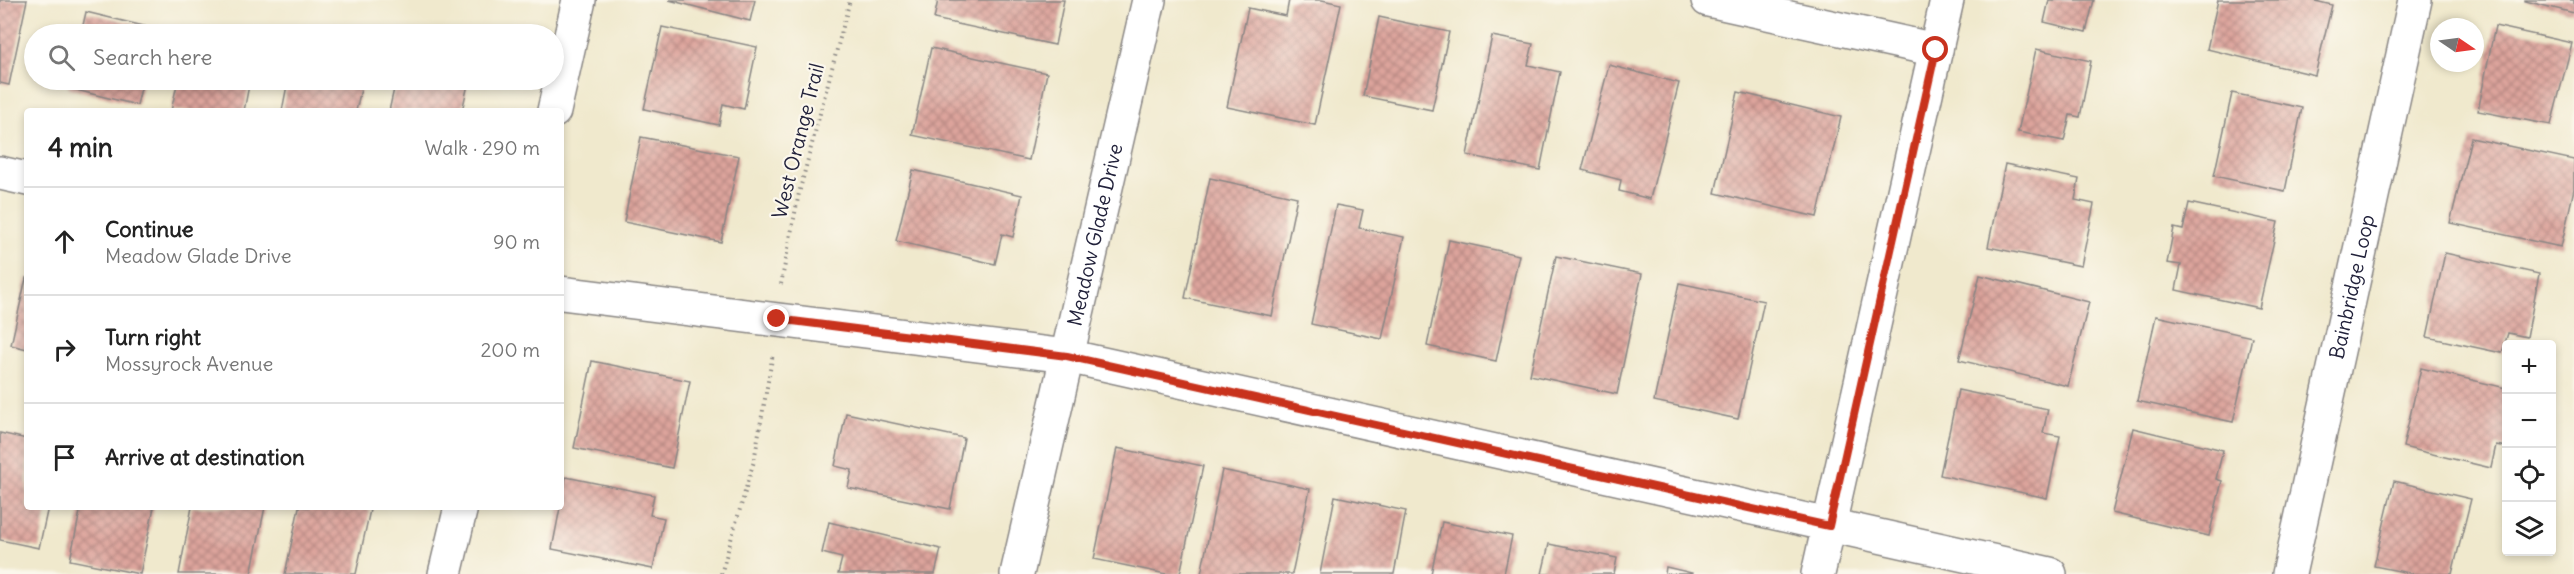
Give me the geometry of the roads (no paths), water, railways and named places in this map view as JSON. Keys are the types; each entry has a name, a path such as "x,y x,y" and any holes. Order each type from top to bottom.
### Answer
{"street":[{"path":"564,67 579,0"},
{"name":"Meadow Glade Drive","path":"1017,574 1149,0"},
{"path":"1708,0 1936,50"},
{"path":"1818,574 1947,0"},
{"name":"Bainbridge Loop","path":"2289,574 2415,0"},
{"path":"555,108 559,90"},
{"path":"0,173 24,178"},
{"path":"564,293 1067,356 2050,574"},
{"path":"445,574 460,510"}]}
